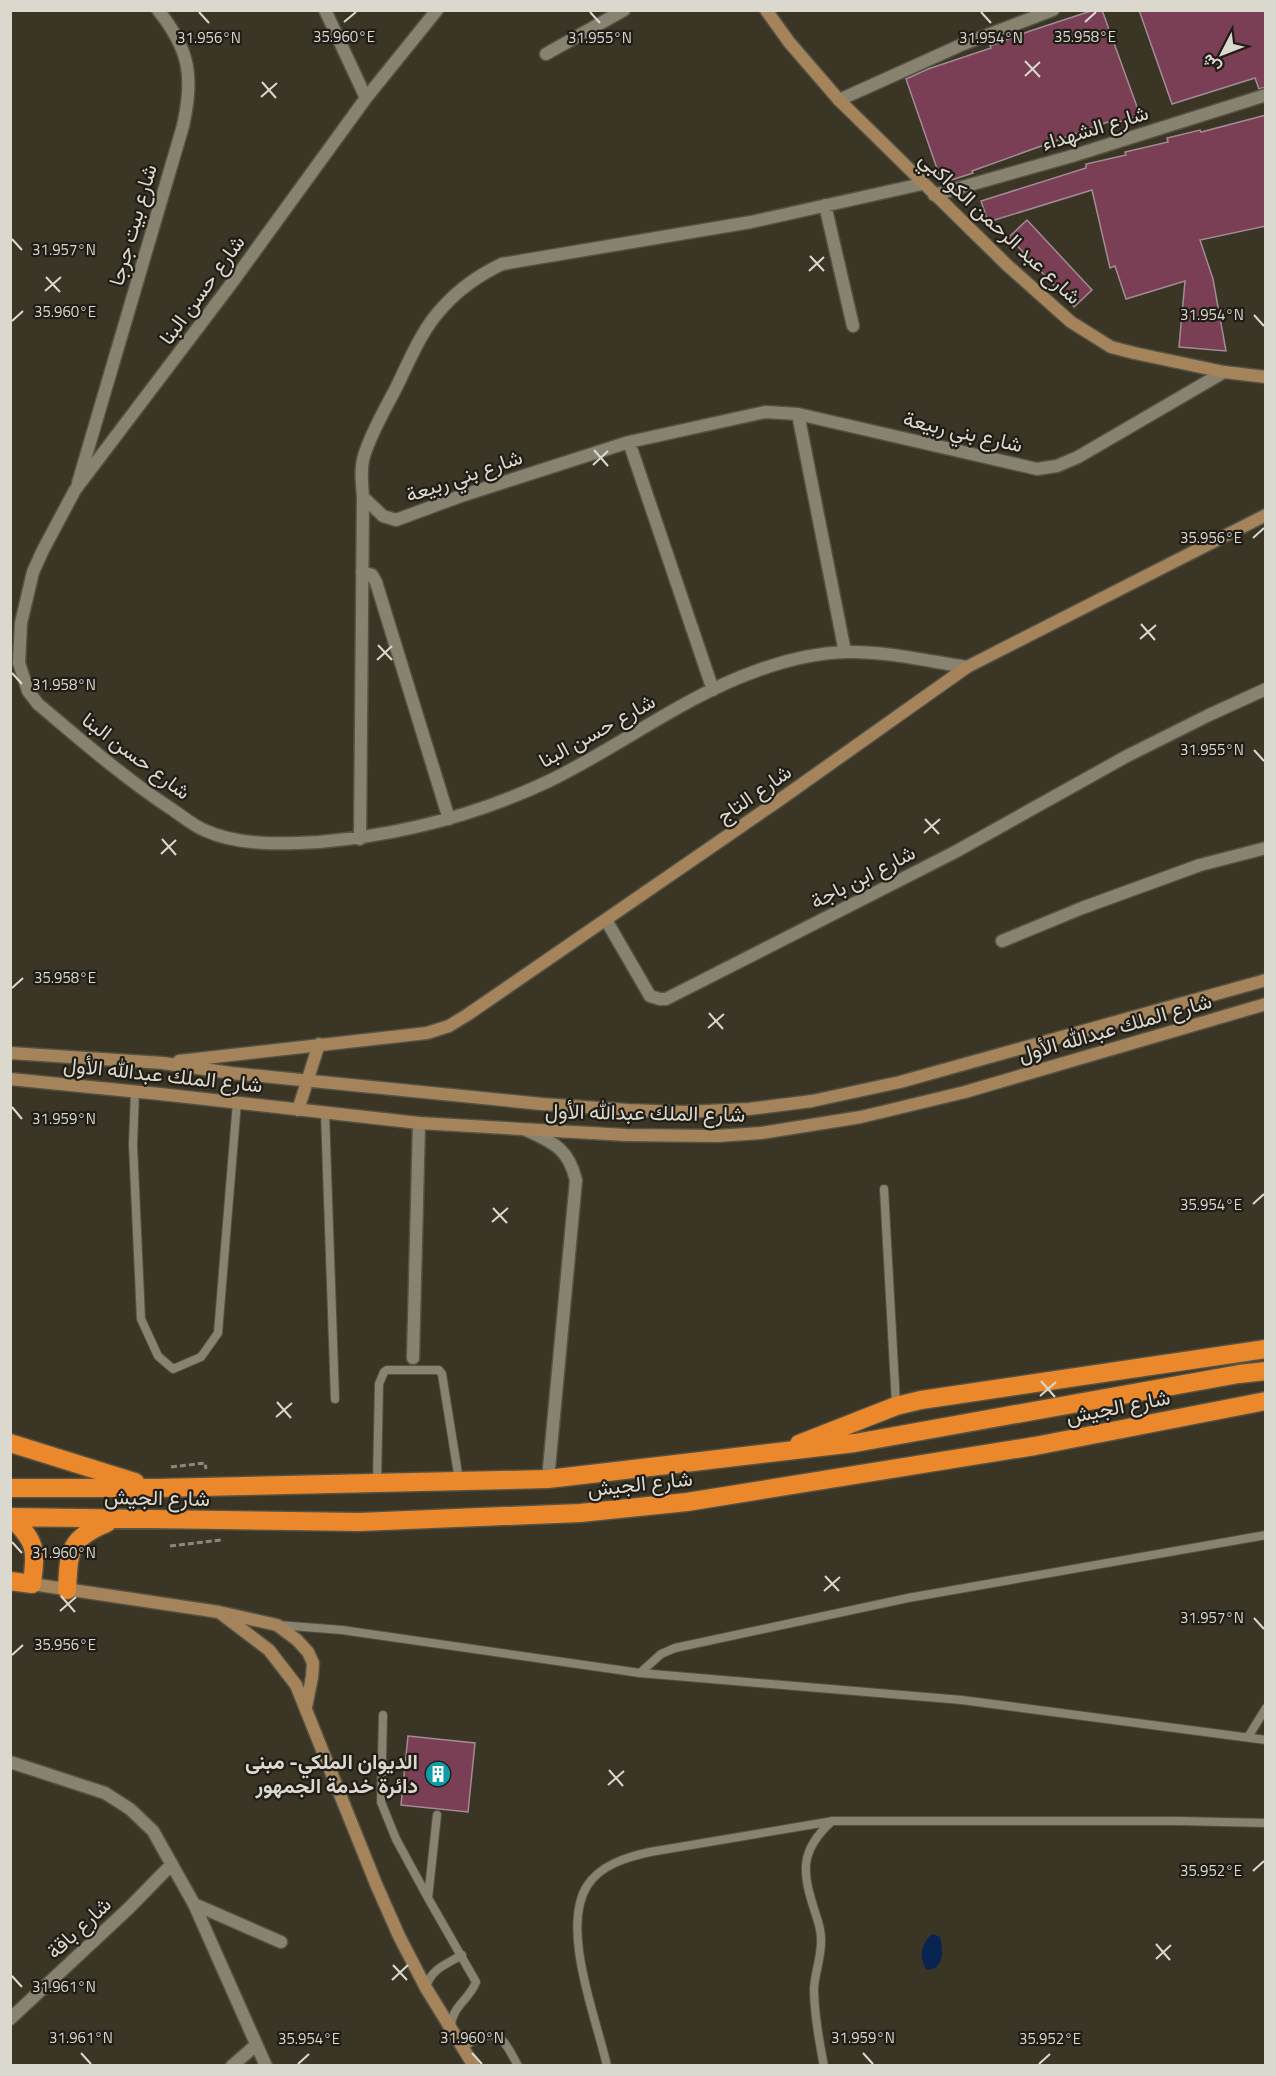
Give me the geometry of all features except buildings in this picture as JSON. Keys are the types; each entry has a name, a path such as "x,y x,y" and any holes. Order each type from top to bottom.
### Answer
{"highway":[{"path":"772,1454 896,1406 1266,1349"},
{"name":"شارع الجيش","path":"10,1488 157,1488 548,1479 855,1443 1266,1371"},
{"name":"شارع الجيش","path":"11,1517 359,1522 580,1513 675,1503 1035,1446 1266,1401"},
{"path":"10,1443 157,1488"},
{"path":"10,1581 32,1584 34,1560 33,1546 27,1533 11,1517"},
{"path":"67,1590 69,1561 77,1540 88,1531 114,1520"}],"street":[{"name":"شارع بيت جرجا","path":"75,490 189,101 189,78 180,41 158,10"},
{"path":"326,10 366,98"},
{"name":"شارع حسن البنا","path":"437,10 366,98 203,322 75,490 33,572 21,623 19,663 28,691 38,704 138,787 203,830 238,841 296,843 360,838 449,819 549,781 714,690 757,670 815,656 845,652 967,667"},
{"path":"546,54 624,10"},
{"name":"شارع عبد الرحمن الكواكبي","path":"766,10 789,42 839,100 1006,265 1071,322 1111,347 1224,372 1266,376"},
{"path":"839,100 961,45 1053,10"},
{"name":"شارع الشهداء","path":"934,195 1072,156 1266,95"},
{"path":"360,838 363,497 361,478 363,458 371,437 424,332 441,308 483,273 502,264 751,222 922,184"},
{"path":"825,205 853,326"},
{"name":"شارع بني ربيعة","path":"363,497 383,516 396,520 461,496 629,442 765,412 798,414 1036,469 1046,469 1078,457 1224,372"},
{"path":"798,414 845,652"},
{"path":"629,442 714,690"},
{"name":"شارع التاج","path":"163,1063 427,1033 449,1026 606,920 967,667 1266,515"},
{"path":"362,572 372,575 376,582 449,819"},
{"name":"شارع ابن باجة","path":"606,920 650,996 666,999 955,852 1127,756 1266,689"},
{"path":"1002,941 1082,908 1189,869 1266,848"},
{"name":"شارع الملك عبدالله الأول","path":"10,1053 163,1063 231,1073 553,1105 662,1111 749,1109 812,1101 900,1082 1266,980"},
{"name":"شارع الملك عبدالله الأول","path":"10,1079 419,1123 526,1131 669,1137 717,1136 761,1133 861,1118 965,1092 1266,1004"},
{"path":"298,1110 319,1044"},
{"path":"413,1358 419,1123"},
{"path":"526,1131 554,1142 565,1153 576,1179 548,1479"},
{"path":"32,1584 219,1612 277,1625 297,1640 308,1652 313,1663 305,1707"},
{"path":"219,1612 269,1650 296,1685 399,1936 426,1988 474,2066"},
{"path":"10,1774 15,1763 105,1793 130,1809 153,1831 194,1904 266,2066"},
{"name":"شارع باقة","path":"10,2019 129,1908 172,1864"},
{"path":"194,1904 281,1942"},
{"path":"232,2066 255,2045"}],"lane":[{"path":"135,1091 134,1145 141,1319 158,1356 172,1369 201,1357 218,1333 237,1102"},
{"path":"325,1113 335,1399"},
{"path":"884,1189 896,1406"},
{"path":"377,1483 379,1384 387,1370 439,1370 442,1374 459,1481"},
{"path":"640,1673 661,1654 675,1648 908,1598 1266,1535"},
{"path":"277,1625 342,1630 640,1673 962,1700 1266,1740"},
{"path":"1248,1737 1266,1708"},
{"path":"383,1715 381,1803 396,1839 476,1983 473,1990 455,2010 451,2028"},
{"path":"428,1898 436,1815"},
{"path":"824,2066 814,1988 821,1939 807,1885 806,1870 810,1846 817,1835 833,1821"},
{"path":"607,2066 583,1973 577,1929 579,1906 587,1886 603,1870 624,1858 833,1821 1266,1823"},
{"path":"426,1988 430,1977 436,1970 462,1955"},
{"path":"463,2047 486,2035 495,2035 503,2039 518,2066"}],"path":[{"path":"171,1467 205,1463"},
{"path":"171,1546 193,1544"}],"water":[{"path":"933,1934 940,1937 941,1958 937,1966 927,1970 922,1960 922,1950 926,1941"}],"place":[{"name":"الديوان الملكي- مبنى دائرة خدمة الجمهور","path":"438,1774"}]}
